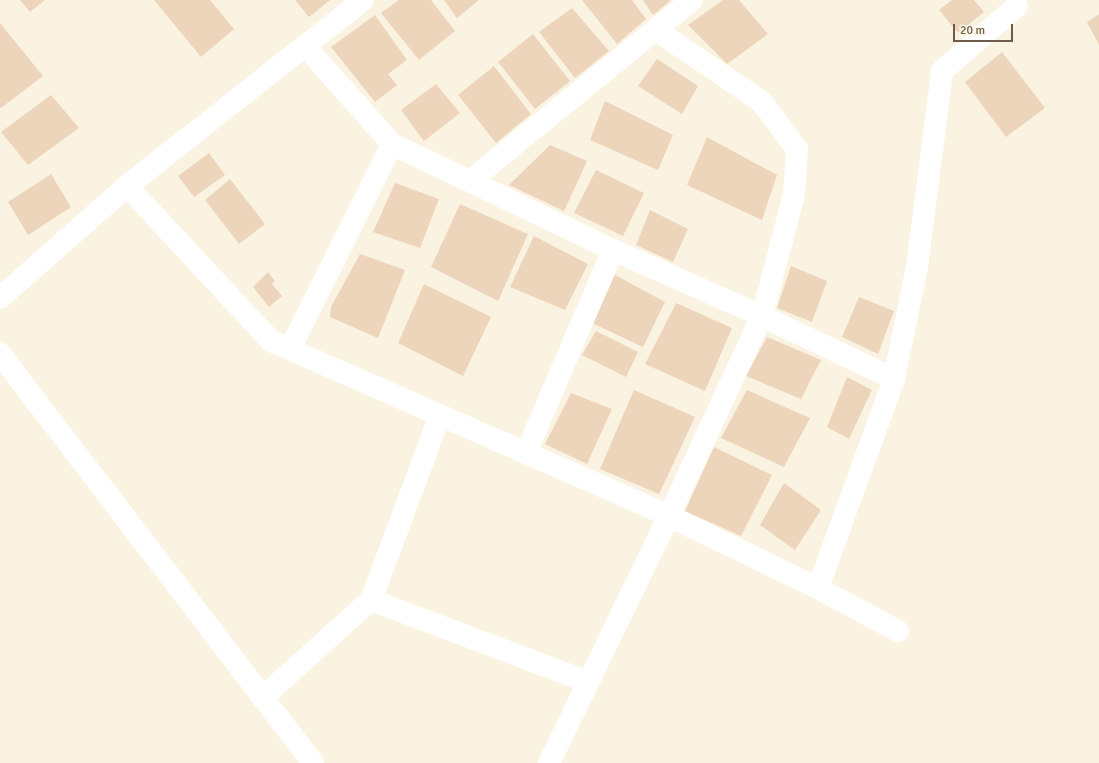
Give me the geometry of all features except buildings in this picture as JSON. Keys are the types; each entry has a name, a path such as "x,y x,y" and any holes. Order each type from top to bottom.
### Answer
{"street":[{"path":"0,298 127,186 363,0"},
{"path":"470,181 692,0"},
{"path":"818,588 894,379 917,267 942,72 1017,6"},
{"path":"549,763 669,516 762,316 794,195 796,149 762,102 656,30"},
{"path":"305,46 392,144 613,250 762,316 894,379"},
{"path":"290,349 392,144"},
{"path":"127,186 271,341 669,516 818,588 898,630"},
{"path":"526,453 613,250"},
{"path":"0,354 313,763"},
{"path":"262,698 371,600 440,415"},
{"path":"371,600 588,682"}]}
